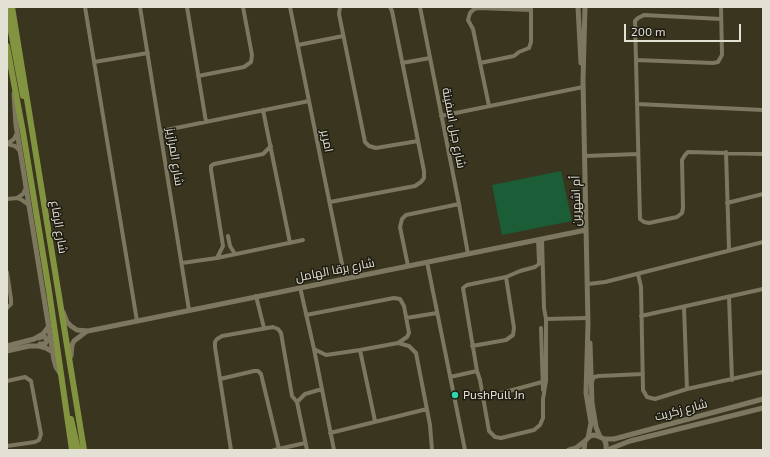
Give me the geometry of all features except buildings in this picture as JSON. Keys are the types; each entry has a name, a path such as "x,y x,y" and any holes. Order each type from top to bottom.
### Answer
{"main road":[{"name":"شارع الرفاع","path":"12,7 84,450"},
{"path":"14,19 16,7"},
{"path":"7,10 19,80 29,112"},
{"name":"شارع الرفاع","path":"7,46 66,408 73,425 73,450"}],"street":[{"path":"85,7 136,321"},
{"name":"شارع المرازيز","path":"140,7 189,310"},
{"path":"187,7 206,122"},
{"path":"198,76 244,67 251,62 252,56 243,7"},
{"name":"امرير","path":"290,7 345,279"},
{"path":"340,7 339,12 343,36 365,142 369,146 376,148 418,141"},
{"path":"330,202 420,184 423,181 424,174 418,141 390,7"},
{"name":"شارع جبل اسفينة","path":"420,7 468,254"},
{"name":"أم اشهرين","path":"578,7 583,78"},
{"path":"582,7 585,17"},
{"name":"أم اشهرين","path":"585,7 583,87 588,284 586,394 596,427 606,444 607,450"},
{"path":"636,60 716,63 722,55 721,7"},
{"path":"480,63 514,56 529,48 531,42 531,8 480,8 471,11 468,20 474,29 480,63 489,106"},
{"path":"721,19 644,15 640,16 636,20 639,217 642,221 647,223 677,217 683,212 682,160 685,155 692,151 763,154"},
{"path":"298,45 343,36"},
{"path":"94,62 148,53"},
{"path":"402,63 430,58"},
{"name":"شارع الرفاع","path":"14,85 14,109 20,151 53,352 56,367 62,376"},
{"path":"441,116 583,87"},
{"path":"161,131 309,101"},
{"path":"637,104 763,110"},
{"path":"263,110 290,243"},
{"path":"7,144 14,139 18,133"},
{"path":"7,144 14,146 20,151"},
{"path":"217,258 223,248 210,170 211,166 214,164 263,154 271,146"},
{"path":"726,152 729,250"},
{"path":"585,156 638,154"},
{"path":"17,198 26,188"},
{"path":"727,202 763,194"},
{"path":"7,199 17,198 29,205"},
{"path":"408,266 400,227 402,219 406,215 459,204"},
{"name":"شارع برقا الهامل","path":"72,377 72,345 77,338 88,331 586,230"},
{"path":"228,236 230,246 235,254"},
{"path":"540,239 546,319 546,381 543,418 539,427 534,430 501,438 493,436 489,431 472,346 463,288 467,285 506,277 517,272 534,268 538,265 539,261 540,239"},
{"path":"182,263 217,258 303,240"},
{"path":"588,284 605,282 763,242"},
{"path":"427,262 465,450"},
{"path":"7,272 11,304 7,308"},
{"path":"638,274 640,283 644,392 649,398 655,399 687,389 763,372"},
{"path":"472,346 508,339 514,333 506,277"},
{"path":"300,287 334,450"},
{"path":"641,316 763,289"},
{"path":"256,296 264,328"},
{"path":"306,315 396,297 404,304 409,331 407,337 398,343 326,355 314,349"},
{"path":"729,297 732,380"},
{"path":"60,304 67,322 71,326 77,330 88,331"},
{"path":"684,307 687,389"},
{"path":"406,318 437,313"},
{"path":"546,319 588,321"},
{"name":"أم اشهرين","path":"584,450 592,414 592,371 588,321"},
{"path":"7,351 29,344 43,334 49,326"},
{"path":"231,450 215,347 216,340 222,336 275,327 281,332 292,396 297,402 307,450"},
{"path":"541,328 542,382 544,391"},
{"path":"398,343 409,346 416,353 427,409 432,450"},
{"path":"7,346 29,344 44,347 53,352"},
{"path":"360,350 375,421"},
{"path":"220,379 258,371 261,374 276,449 305,443"},
{"path":"450,377 477,371"},
{"path":"592,371 599,376"},
{"path":"592,381 594,378 599,376 643,374"},
{"path":"7,381 25,377 31,381 41,434 40,438 35,442 7,446"},
{"path":"483,398 542,382"},
{"path":"297,402 305,394 322,389"},
{"name":"شارع زكريت","path":"587,439 594,435 602,438 614,439 763,399"},
{"name":"شارع زكريت","path":"607,450 630,441 763,408"},
{"path":"330,433 427,409"},
{"path":"569,450 576,448 587,439"}],"green space":[{"path":"561,171 572,221 502,235 492,185"}],"place":[{"name":"PushPull Jn","path":"455,395"}]}
